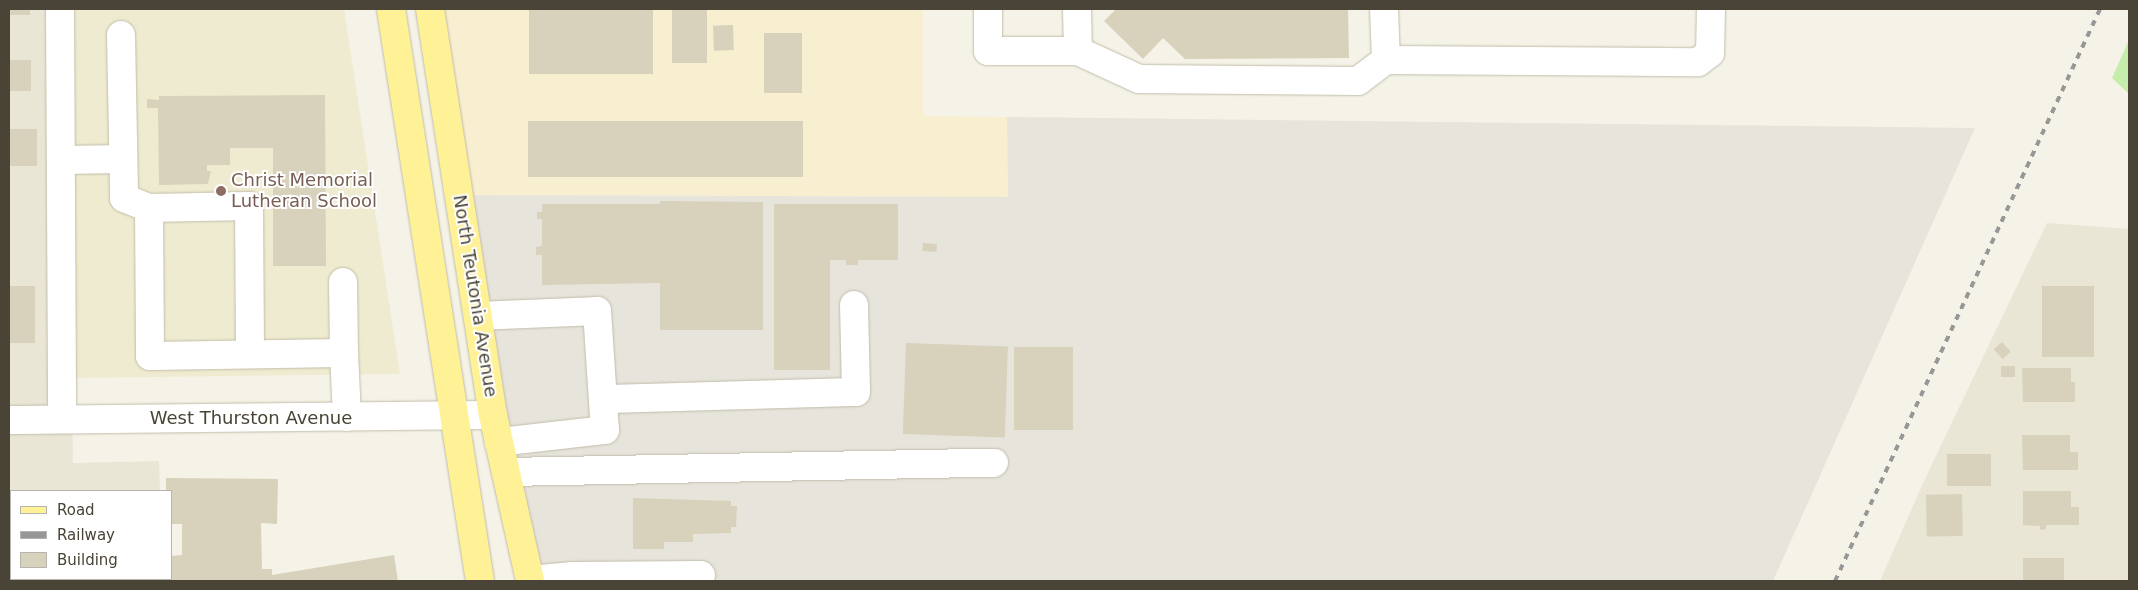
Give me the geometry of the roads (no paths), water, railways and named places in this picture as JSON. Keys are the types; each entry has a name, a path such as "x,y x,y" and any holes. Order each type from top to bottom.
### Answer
{"main road":[{"path":"391,9 480,581"},
{"name":"North Teutonia Avenue","path":"430,9 493,415 530,581"}],"street":[{"path":"60,9 62,419"},
{"path":"988,9 988,51 1078,50 1139,79 1358,81 1386,60 1698,62 1710,53 1711,9"},
{"path":"1077,9 1078,50"},
{"path":"1384,9 1386,60"},
{"path":"121,35 124,198 149,208 249,206 250,354"},
{"path":"62,160 123,159"},
{"path":"149,208 150,356 344,353"},
{"path":"343,282 347,417"},
{"path":"604,399 856,392 854,305"},
{"path":"478,316 597,311 605,430 499,442"},
{"name":"West Thurston Avenue","path":"9,420 493,415"},
{"path":"506,472 994,463"},
{"path":"530,581 701,575"}],"railway":[{"path":"1835,581 2100,9"}],"place":[{"name":"Christ Memorial Lutheran School","path":"221,191"}]}
